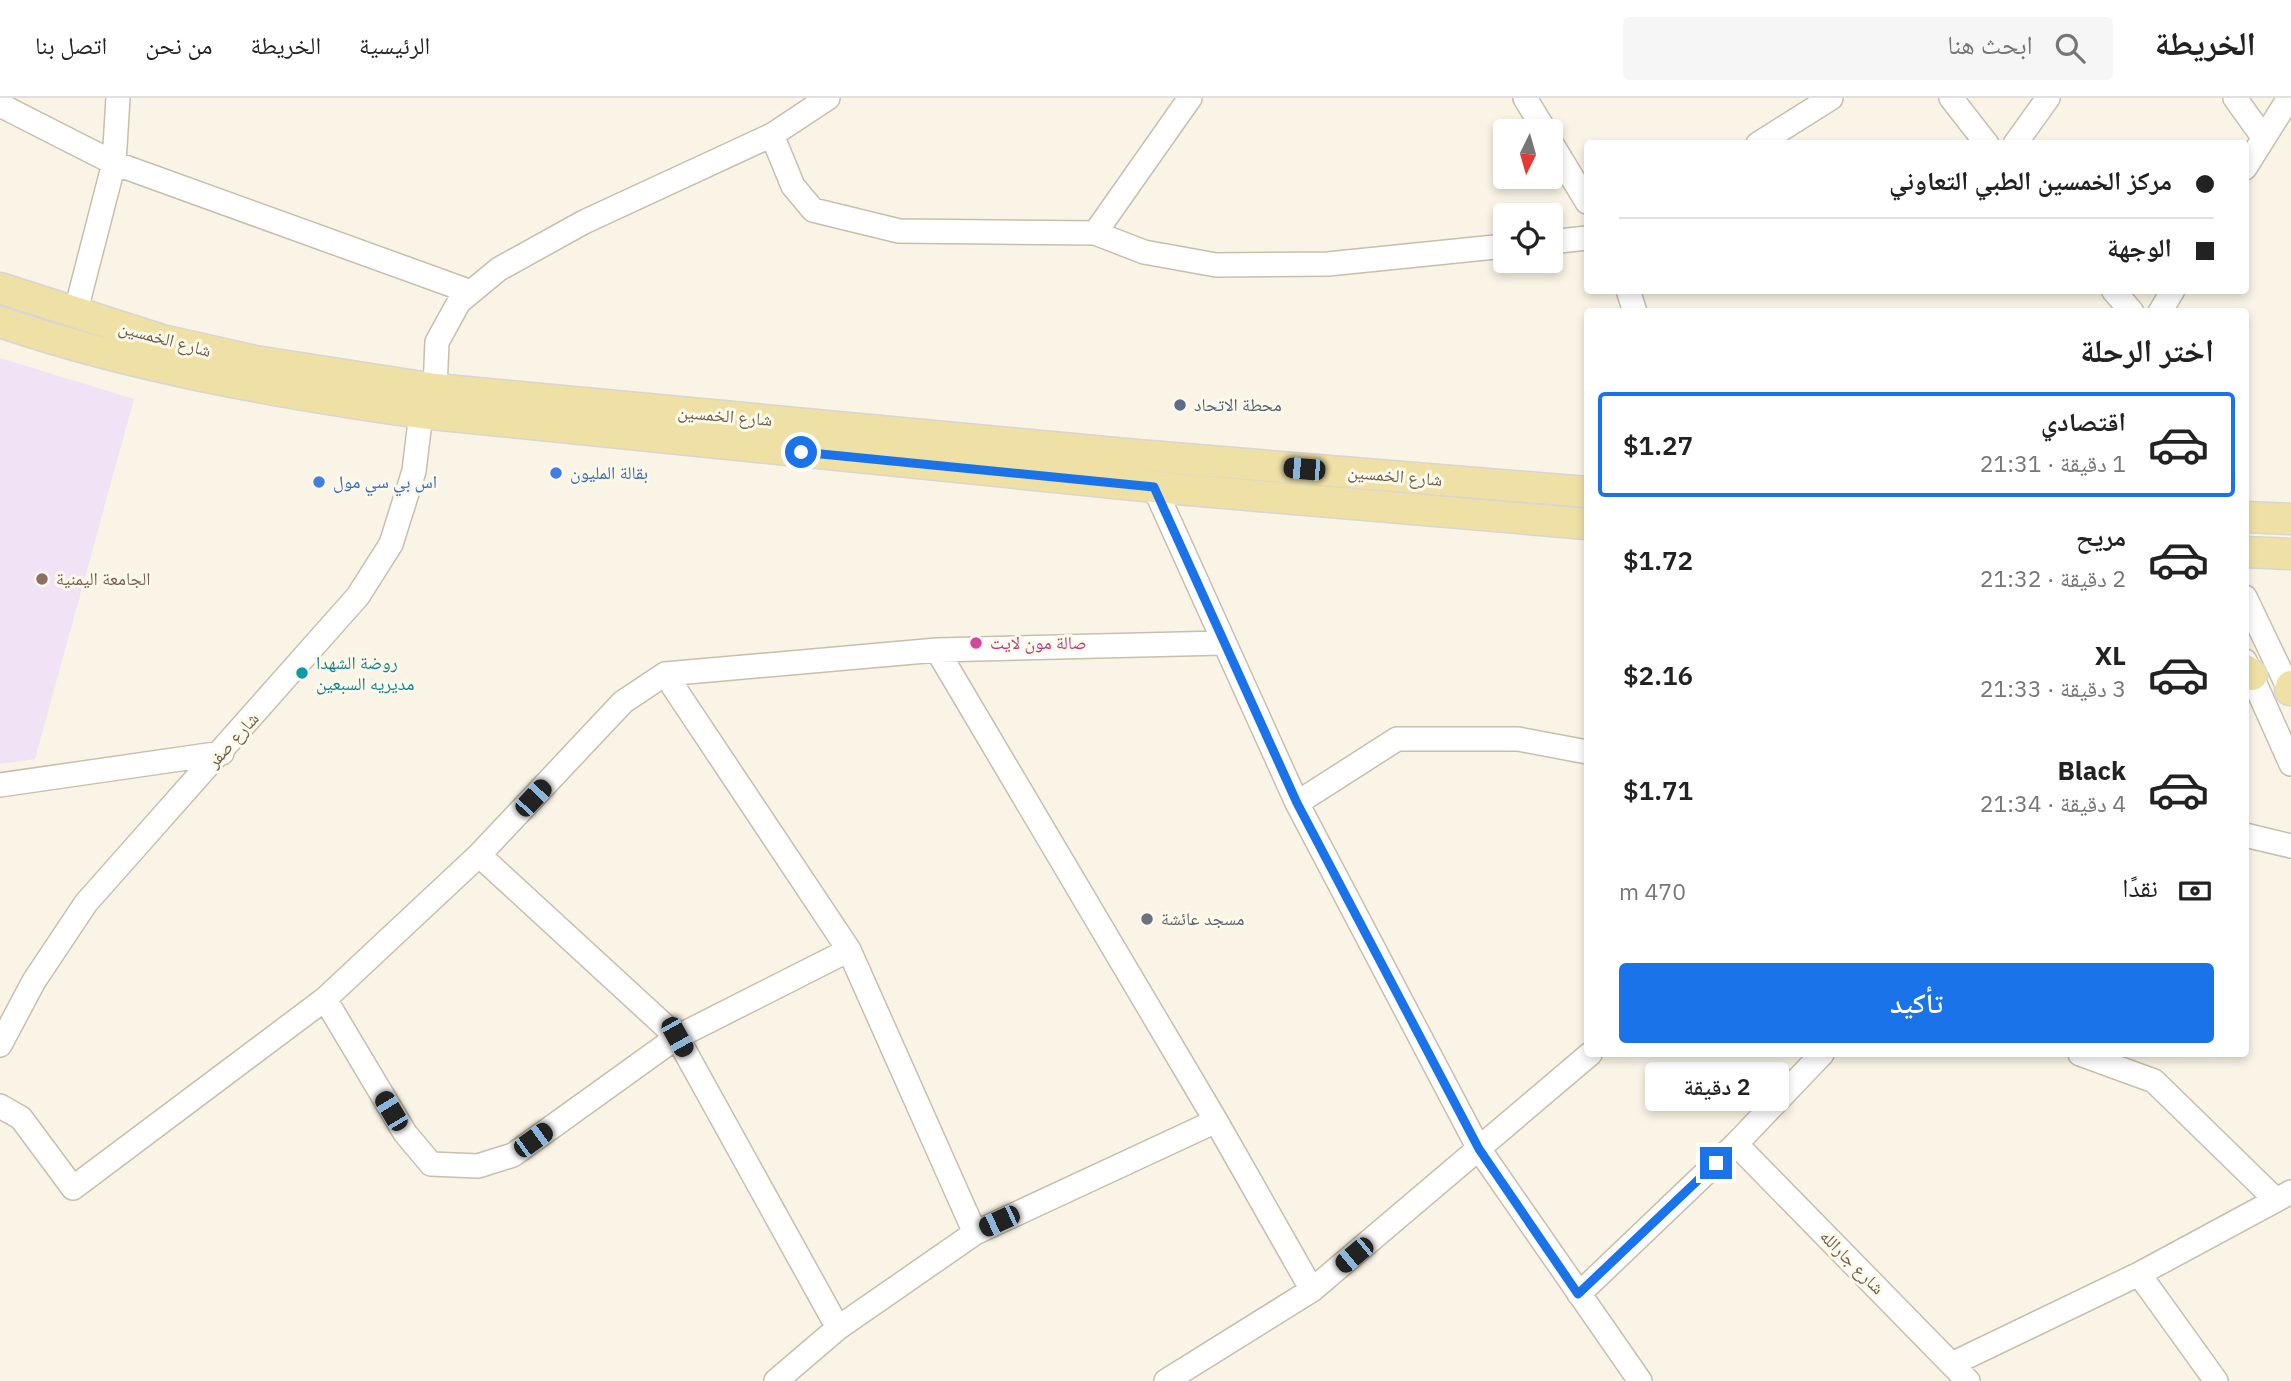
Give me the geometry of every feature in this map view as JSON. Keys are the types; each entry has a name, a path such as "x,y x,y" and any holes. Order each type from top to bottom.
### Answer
{"main road":[{"name":"شارع الخمسين","path":"0,288 162,340 428,401 1154,487 1584,524"},
{"name":"شارع الخمسين","path":"0,322 163,366 319,398 428,401 1584,492"},
{"path":"1249,495 1252,465"},
{"path":"2249,517 2291,519"},
{"path":"2249,552 2291,554"}],"street":[{"path":"75,314 114,163 118,98"},
{"name":"شارع صفر","path":"0,1045 34,981 86,903 222,753 358,596 391,544 414,471 437,342 459,302 499,269 584,222 772,135 828,98"},
{"path":"1095,233 1190,98"},
{"path":"1525,98 1538,119"},
{"path":"1764,140 1831,98"},
{"path":"1951,98 1984,140"},
{"path":"2018,140 2048,98"},
{"path":"2235,98 2263,137"},
{"path":"2249,161 2289,98"},
{"path":"0,105 114,163 471,292"},
{"path":"772,135 793,186 813,210 899,231 1095,233 1144,252 1216,265 1328,264 1493,247"},
{"path":"1563,162 1584,197"},
{"path":"1563,241 1584,238"},
{"path":"2116,294 2129,308"},
{"path":"1154,487 1222,643 1297,803 1479,1149 1635,1379"},
{"path":"2249,605 2290,689"},
{"path":"0,1107 21,1118 73,1188 325,999 479,855 623,702 666,674 937,650 1222,643"},
{"path":"937,650 1216,1121 1312,1290"},
{"path":"2249,673 2291,764"},
{"path":"666,674 849,950 975,1233"},
{"path":"1297,803 1397,739 1518,739 1584,751"},
{"path":"0,785 222,753"},
{"path":"2249,836 2291,846"},
{"path":"479,855 677,1037 838,1328"},
{"path":"325,999 405,1133 431,1164 478,1166 513,1155 677,1037 849,950"},
{"path":"1166,1381 1312,1290 1586,1057"},
{"path":"1578,1294 1736,1144 1819,1057"},
{"path":"1952,1364 2139,1274 2284,1196 2154,1081 2088,1057"},
{"path":"776,1381 838,1328 975,1233 1216,1121"},
{"name":"شارع جارالله","path":"1736,1144 1968,1381"},
{"path":"2139,1274 2216,1381"}],"shaded area":[{"name":"الجامعة اليمنية","path":"0,358 134,399 35,759 0,764"}],"place":[{"name":"محطة الاتحاد","path":"1180,405"},
{"name":"بقالة المليون","path":"556,473"},
{"name":"اس بي سي مول","path":"319,482"},
{"name":"الجامعة اليمنية","path":"42,579"},
{"name":"صالة مون لايت","path":"976,643"},
{"name":"روضة الشهدا مديريه السبعين","path":"302,673"},
{"name":"مسجد عائشة","path":"1147,919"}],"route":[{"path":"801,452 1154,487 1222,643 1297,803 1479,1149 1578,1294 1716,1163"}]}
